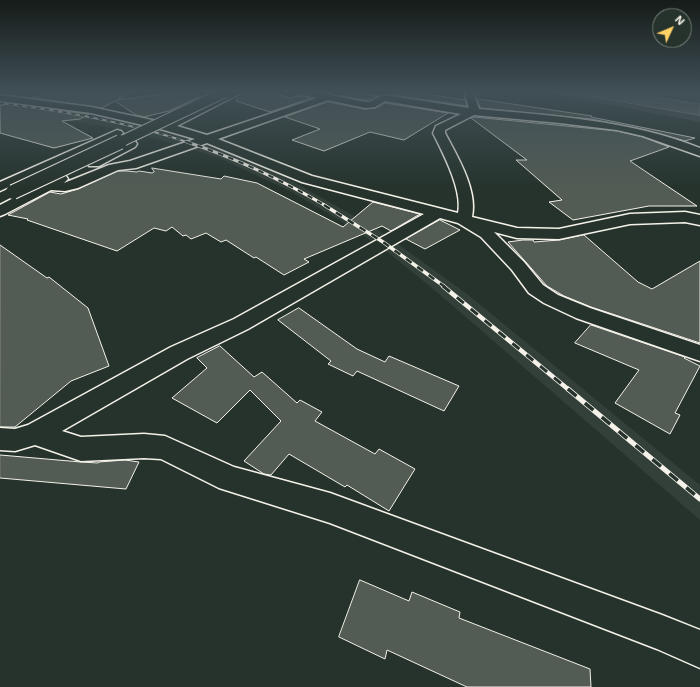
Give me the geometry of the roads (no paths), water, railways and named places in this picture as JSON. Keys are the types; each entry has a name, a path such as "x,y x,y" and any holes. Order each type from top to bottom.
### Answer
{"street":[{"path":"7,190 154,124"},
{"path":"155,124 207,140 307,179 464,220 517,232 559,234 630,218 685,217 700,220"},
{"path":"167,127 173,124"},
{"path":"49,185 63,187 77,183 108,170 123,165 132,165 253,124"},
{"path":"448,124 440,128 439,133 456,166 467,206 464,220"},
{"path":"601,124 658,136 700,152"},
{"path":"0,198 7,190 117,133"},
{"path":"0,211 131,144"},
{"path":"0,439 15,440 35,434 179,353 241,324 437,213"},
{"path":"464,220 487,234 518,266 536,289 551,300 583,313 700,353"},
{"path":"35,434 81,449 144,446 165,448 229,479 330,508 662,633 700,649"}],"railway":[{"path":"124,124 189,143"},
{"path":"189,143 258,170 326,206"},
{"path":"324,205 383,242 445,287"},
{"path":"443,286 569,390"},
{"path":"568,389 700,499"}]}
